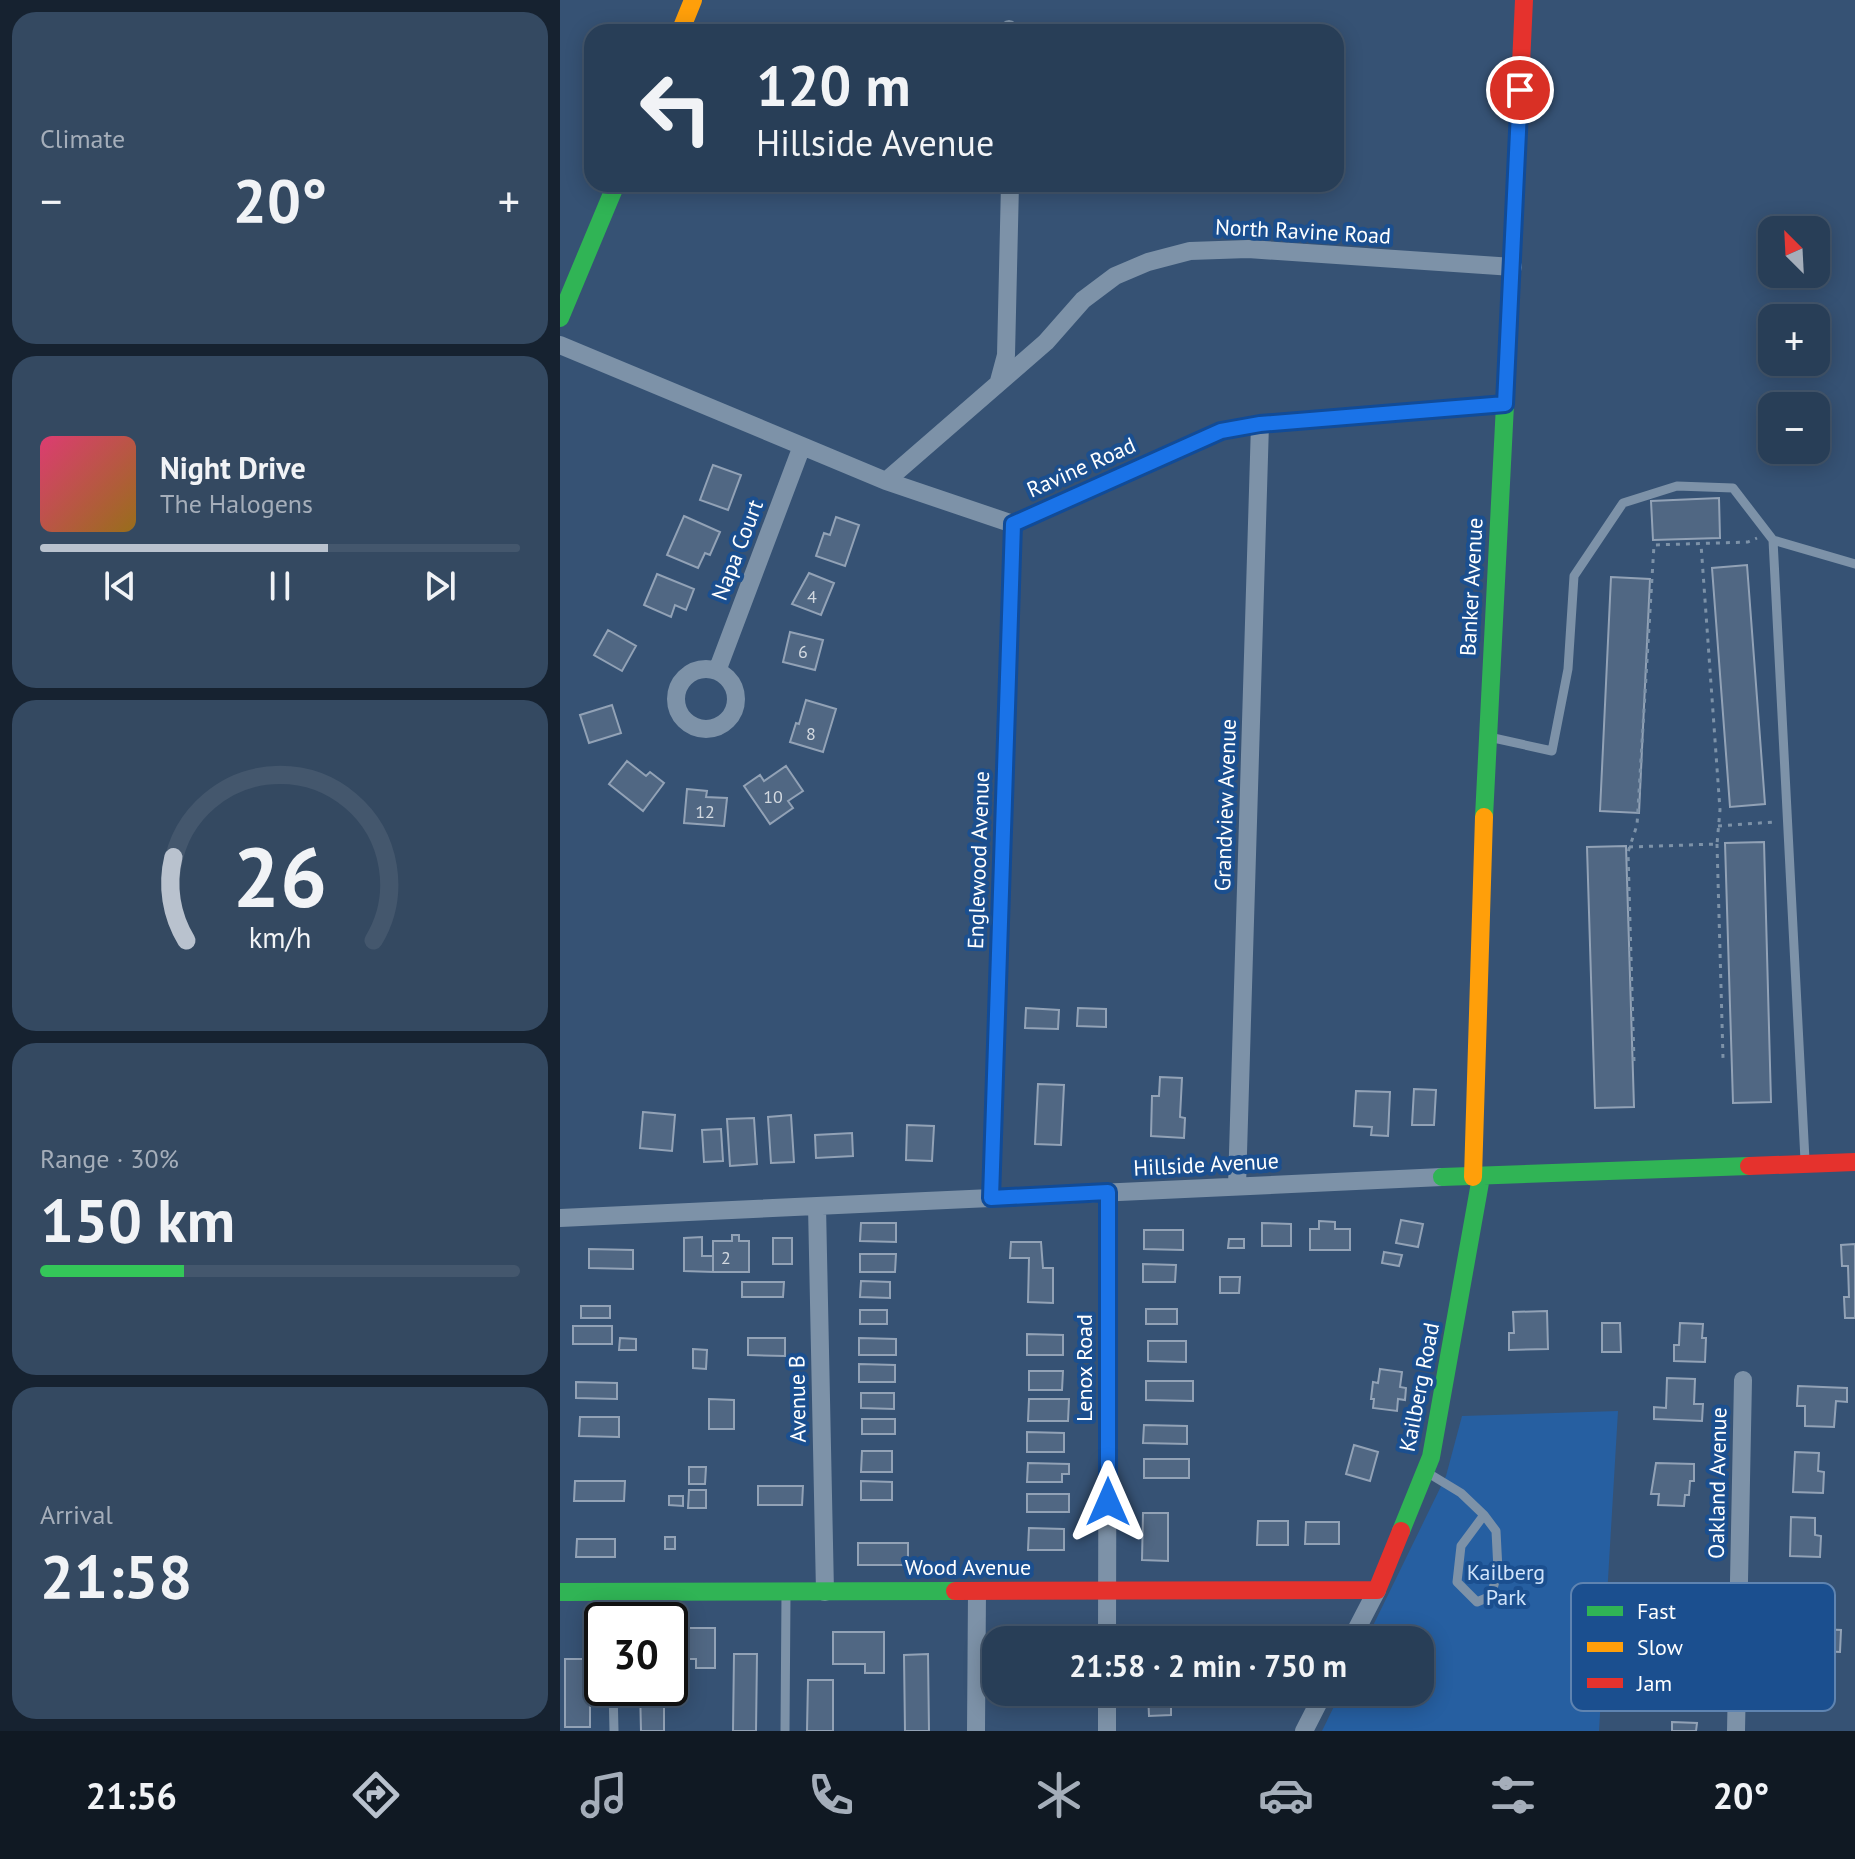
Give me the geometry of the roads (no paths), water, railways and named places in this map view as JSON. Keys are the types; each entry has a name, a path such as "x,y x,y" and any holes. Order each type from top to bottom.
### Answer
{"street":[{"path":"683,24 693,0"},
{"name":"Banker Avenue","path":"1477,1177 1487,736 1513,267 1524,0"},
{"path":"560,318 613,192"},
{"path":"999,381 1006,355 1010,192"},
{"name":"North Ravine Road","path":"886,481 1046,342 1083,300 1115,276 1148,262 1190,251 1248,249 1513,267"},
{"name":"Ravine Road","path":"560,345 886,481 1013,524 1221,431 1260,424 1505,404"},
{"name":"Grandview Avenue","path":"1237,1186 1260,424"},
{"name":"Napa Court","path":"717,671 802,446"},
{"name":"Englewood Avenue","path":"991,1198 1013,524"},
{"name":"Hillside Avenue","path":"560,1218 1442,1177 1855,1162"},
{"name":"Kailberg Road","path":"1358,1626 1377,1590 1431,1457 1477,1177"},
{"name":"Lenox Road","path":"1107,1626 1108,1192"},
{"name":"Avenue B","path":"817,1206 825,1592"},
{"name":"Oakland Avenue","path":"1739,1583 1743,1380"},
{"name":"Wood Avenue","path":"560,1592 1377,1590"},
{"path":"976,1731 977,1591"},
{"path":"1107,1706 1107,1731"},
{"path":"1304,1731 1317,1706"},
{"name":"Oakland Avenue","path":"1736,1711 1736,1731"}],"lane":[{"path":"1487,736 1552,751 1568,669 1574,576 1623,503 1677,486 1733,488 1771,537 1855,564"},
{"path":"1771,537 1805,1163"},
{"path":"1425,1471 1461,1493 1484,1515 1496,1531 1498,1570 1491,1596 1477,1602 1457,1582 1461,1546 1484,1515"},
{"path":"613,1592 613,1602"},
{"path":"785,1731 786,1592"},
{"path":"613,1706 614,1731"}],"park label":[{"name":"Kailberg Park","path":"1506,1584"}]}
